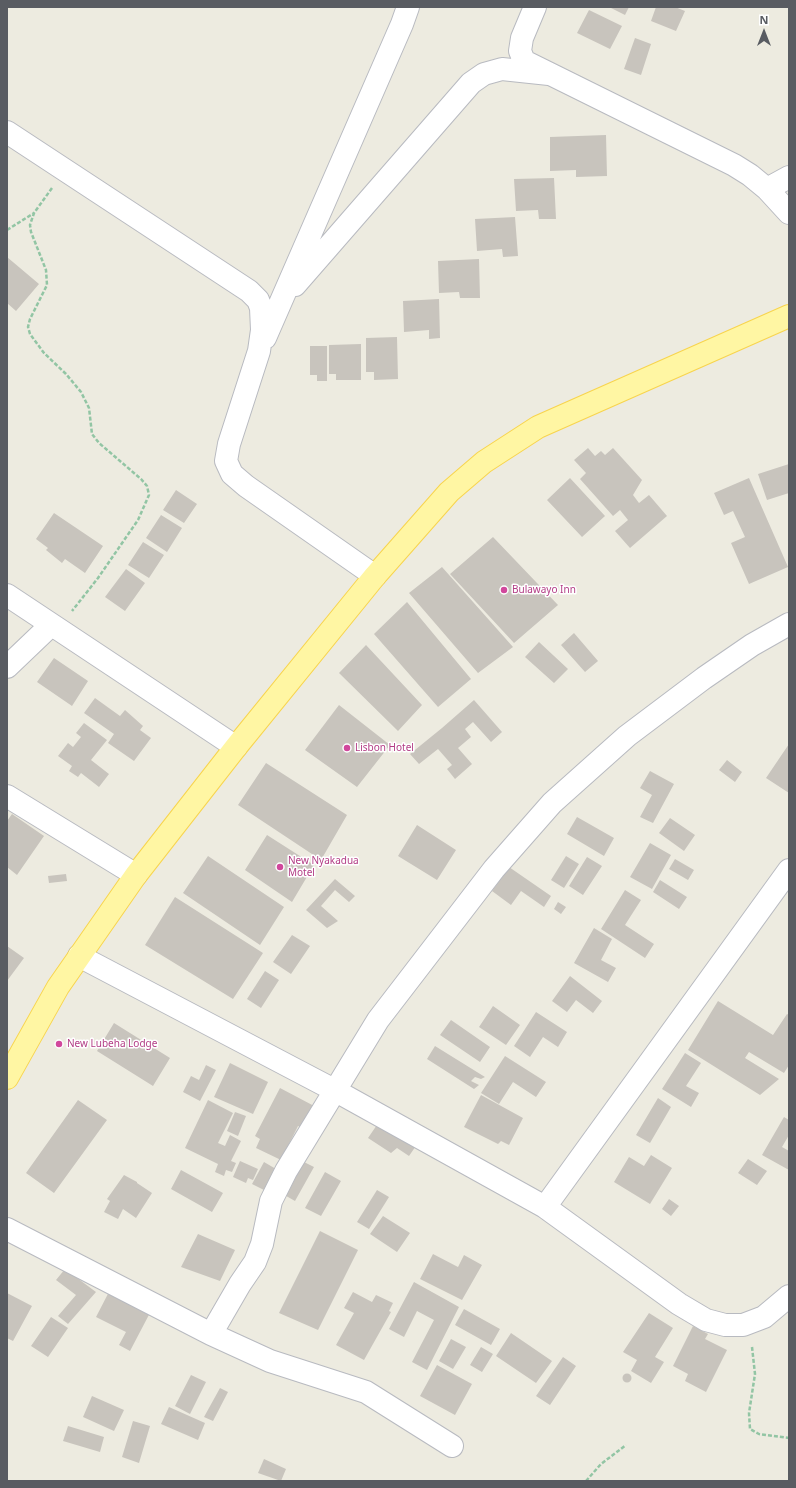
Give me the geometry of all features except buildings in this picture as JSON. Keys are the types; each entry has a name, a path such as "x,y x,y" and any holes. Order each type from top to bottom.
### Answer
{"main road":[{"path":"7,1078 58,987 136,875 236,747 375,576 450,492 484,462 538,427 789,316"}],"street":[{"path":"375,576 246,486 232,474 226,461 229,444 259,351 402,24 408,7"},
{"path":"535,7 522,38 520,51 521,57 524,61 734,165 750,175 767,189 789,213"},
{"path":"281,301 471,83 484,74 502,69 549,74"},
{"path":"7,132 249,292 258,300 261,308 262,330 259,351"},
{"path":"767,189 789,177"},
{"path":"7,595 54,628 236,747"},
{"path":"211,1334 240,1284 255,1262 262,1244 271,1201 286,1171 336,1092 378,1020 494,869 552,803 627,736 704,678 752,645 789,624"},
{"path":"7,667 54,628"},
{"path":"7,796 136,875"},
{"path":"545,1207 789,870"},
{"path":"80,956 336,1092 545,1207 678,1304 706,1320 725,1325 744,1325 764,1317 789,1296"},
{"path":"7,1229 211,1334 270,1361 366,1392 452,1446"}],"path":[{"path":"54,628 98,578 138,520 149,495 147,486 92,434 88,408 82,392 44,353 30,334 28,327 30,319 47,285 46,270 31,232 30,225 34,213 65,169"},
{"path":"7,230 34,213"},
{"path":"744,1325 751,1341 755,1374 749,1413 750,1429 759,1434 789,1438"},
{"path":"586,1481 601,1464 626,1445"}],"place":[{"name":"Bulawayo Inn","path":"504,590"},
{"name":"Lisbon Hotel","path":"347,748"},
{"name":"New Nyakadua Motel","path":"280,867"},
{"name":"New Lubeha Lodge","path":"59,1044"}]}
